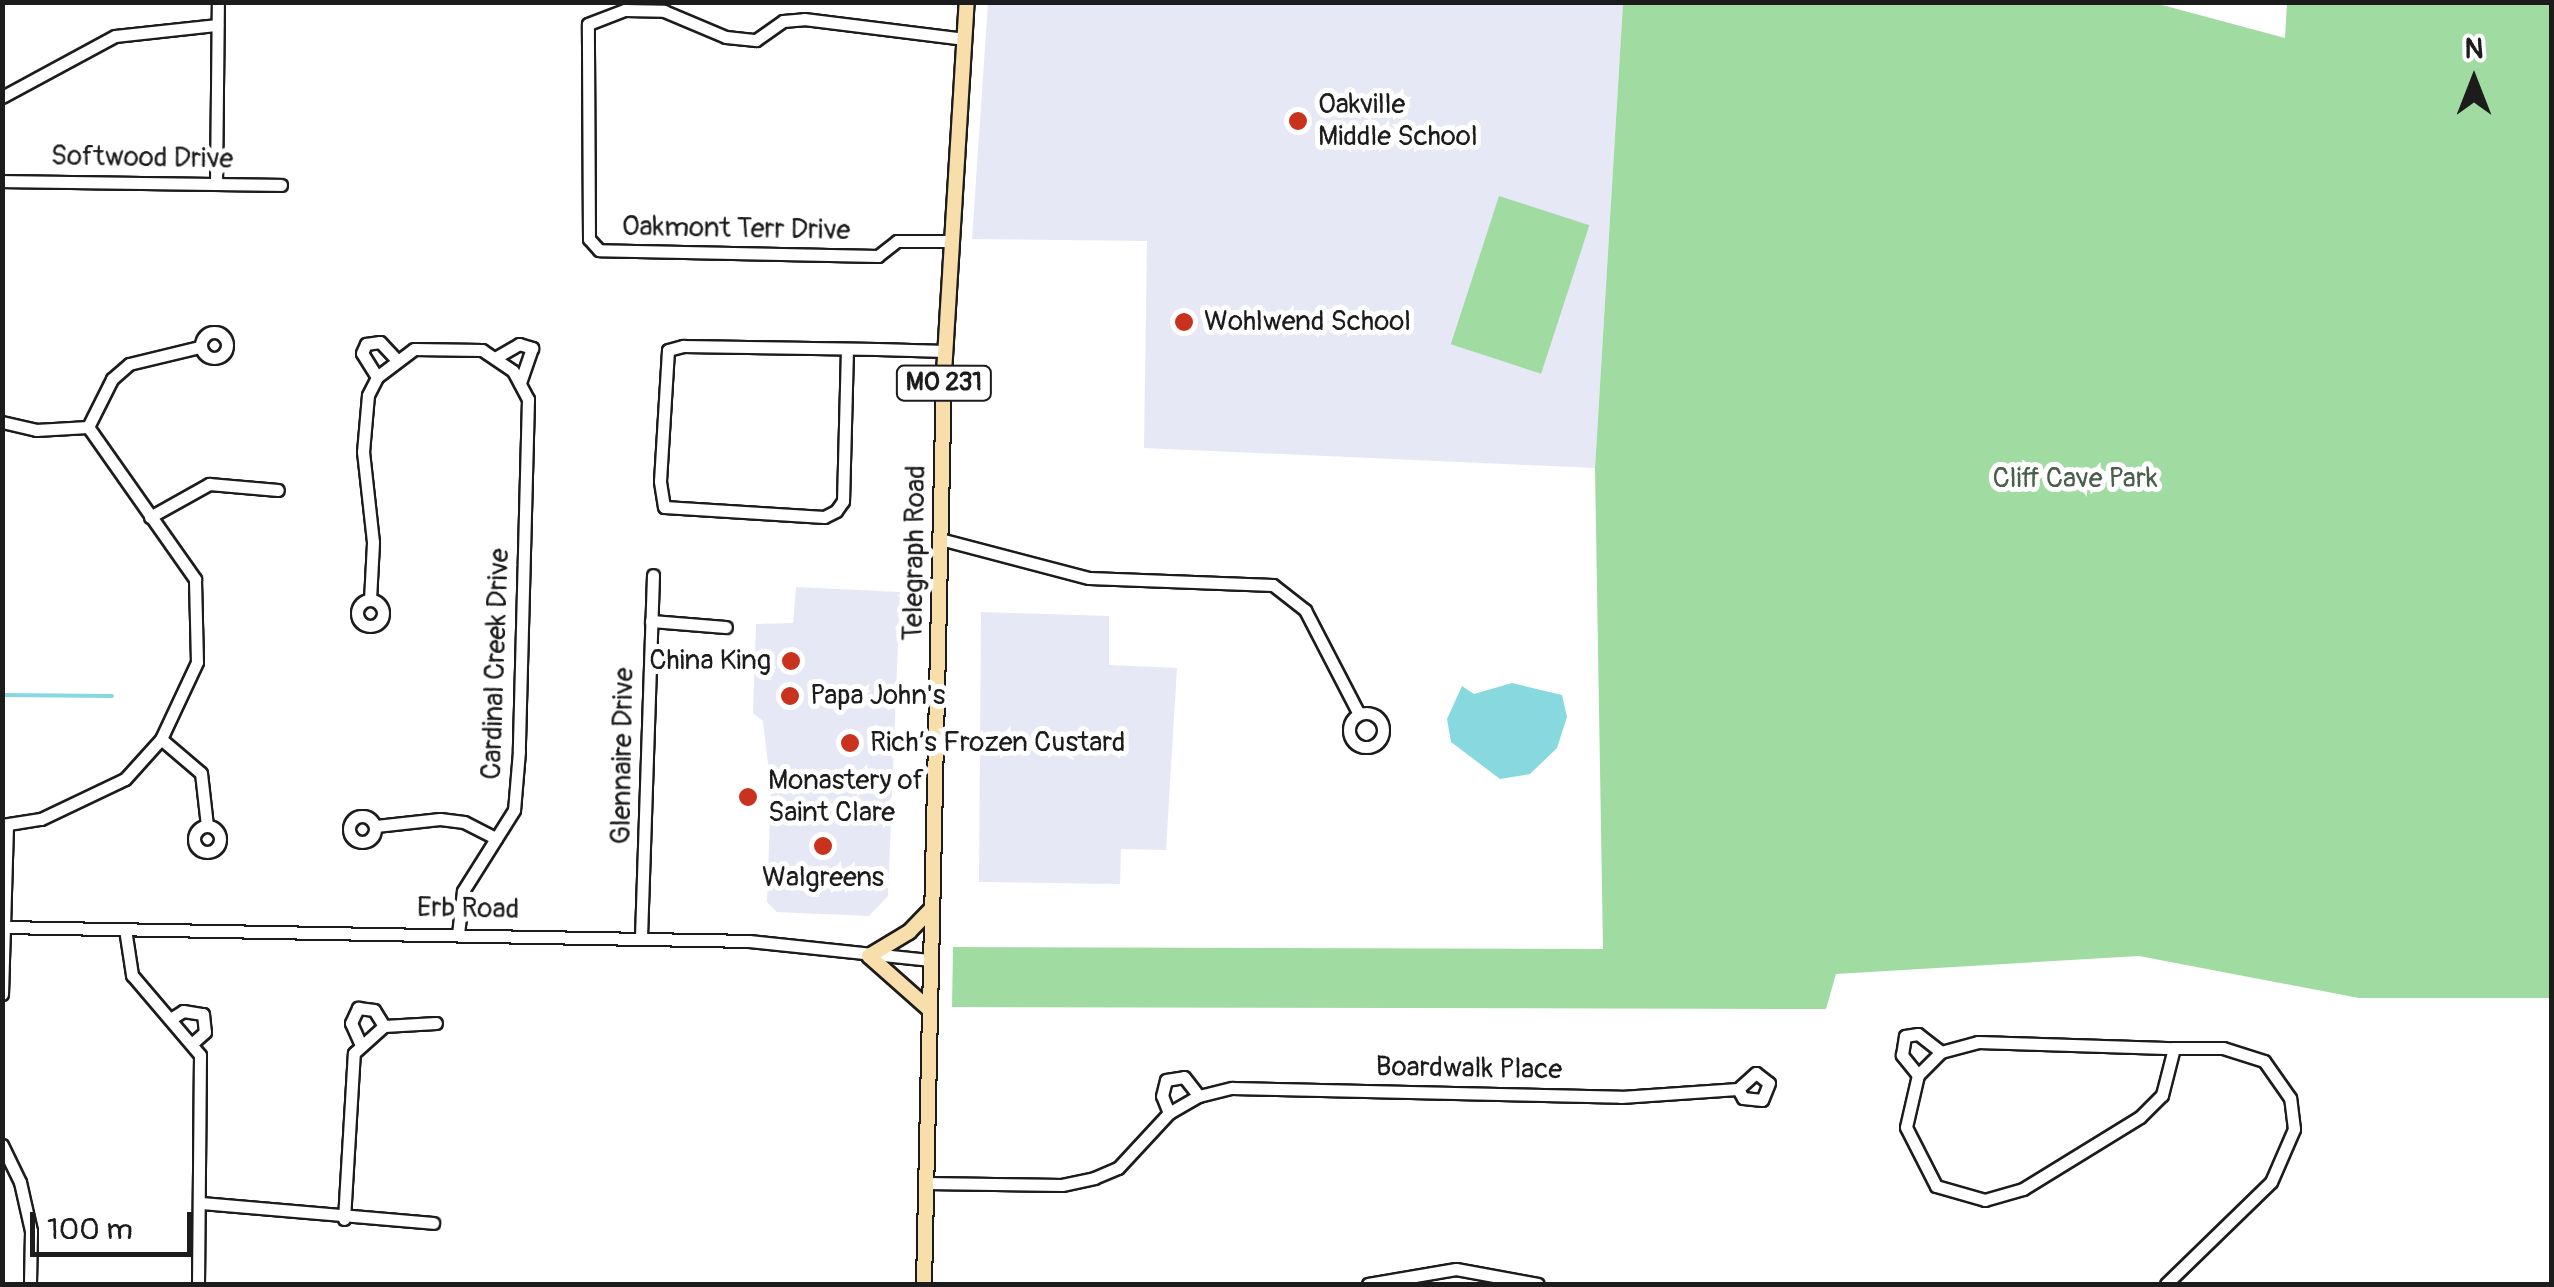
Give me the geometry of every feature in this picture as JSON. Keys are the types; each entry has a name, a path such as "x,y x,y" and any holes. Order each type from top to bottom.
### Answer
{"main road":[{"name":"Telegraph Road","path":"924,1284 946,350 967,2"},
{"path":"930,1010 869,956 909,932 932,908"}],"street":[{"path":"216,184 218,2"},
{"name":"Oakmont Terr Drive","path":"951,240 897,240 878,256 599,250 589,239 588,24 625,10 664,11 726,37 756,40 782,21 804,19 965,39"},
{"path":"2,96 115,36 217,26"},
{"name":"Softwood Drive","path":"2,180 281,185"},
{"name":"Cardinal Creek Drive","path":"377,377 362,353 366,344 380,342 396,359"},
{"name":"Cardinal Creek Drive","path":"494,358 519,344 532,348 520,383"},
{"name":"Cardinal Creek Drive","path":"370,600 373,542 363,422 377,377 396,359 436,346 461,346 494,358 520,383 528,400 520,751 514,810 463,891 458,934"},
{"path":"88,427 112,379 129,364 200,347"},
{"path":"846,349 843,500 836,511 824,516 664,508 660,464 668,350 846,349 946,350"},
{"path":"2,422 53,431 88,427"},
{"path":"2,994 5,825 41,819 115,786 161,740 197,662 200,601 186,562 150,518 88,427"},
{"path":"150,518 209,484 278,490"},
{"path":"940,539 1090,578 1273,586 1305,610 1359,714"},
{"name":"Glennaire Drive","path":"641,937 653,575"},
{"path":"651,621 726,627"},
{"path":"161,740 200,774 207,826"},
{"path":"376,826 440,819 464,822 496,838"},
{"name":"Erb Road","path":"4,927 641,937 749,941 931,960"},
{"path":"125,929 132,976 194,1042 201,1203 198,1284"},
{"path":"360,1043 351,1023 358,1008 374,1010 384,1026"},
{"path":"172,1018 183,1011 203,1014 205,1032 194,1042"},
{"path":"344,1220 349,1080 360,1043 384,1026 436,1023"},
{"path":"1918,1075 1902,1055 1905,1036 1927,1038 1941,1052"},
{"path":"2166,1284 2271,1182 2294,1129 2290,1098 2264,1061 2223,1048 1978,1042 1941,1052 1918,1075 1906,1128 1926,1176 1956,1196 1995,1199 2023,1189 2140,1117 2169,1082 2174,1048"},
{"name":"Boardwalk Place","path":"1170,1113 1162,1096 1166,1080 1184,1077 1199,1096"},
{"name":"Boardwalk Place","path":"926,1183 1062,1184 1094,1178 1118,1168 1170,1113 1199,1096 1232,1088 1621,1097 1738,1089"},
{"path":"2,1146 31,1231 30,1284"},
{"path":"201,1203 292,1206 344,1220 433,1224"},
{"path":"1368,1284 1456,1269 1496,1272 1538,1284"}],"shaded area":[{"name":"Oakville Middle School","path":"988,3 1623,3 1595,468 1144,448 1147,241 972,239"},
{"path":"796,587 900,592 888,896 869,916 777,912 767,902 771,789 763,721 753,713 756,624 793,623"},
{"path":"981,612 1109,616 1109,665 1177,668 1166,850 1121,849 1120,884 979,882"}],"green space":[{"name":"Cliff Cave Park","path":"2151,2 2285,38 2287,3 2551,3 2551,998 2359,998 2139,956 1836,974 1826,1009 952,1007 953,947 1603,949 1595,468 1623,3"},
{"path":"1499,196 1589,225 1541,374 1451,344"}],"water":[{"path":"1512,683 1562,695 1567,717 1557,748 1530,774 1500,779 1451,742 1447,719 1462,686 1474,694"}],"waterway":[{"path":"2,695 112,696"}],"place":[{"name":"Oakville Middle School","path":"1298,121"},
{"name":"Wohlwend School","path":"1184,322"},
{"name":"China King","path":"791,661"},
{"name":"Papa John's","path":"790,696"},
{"name":"Rich’s Frozen Custard","path":"850,743"},
{"name":"Monastery of Saint Clare","path":"748,797"},
{"name":"Walgreens","path":"823,846"}]}
